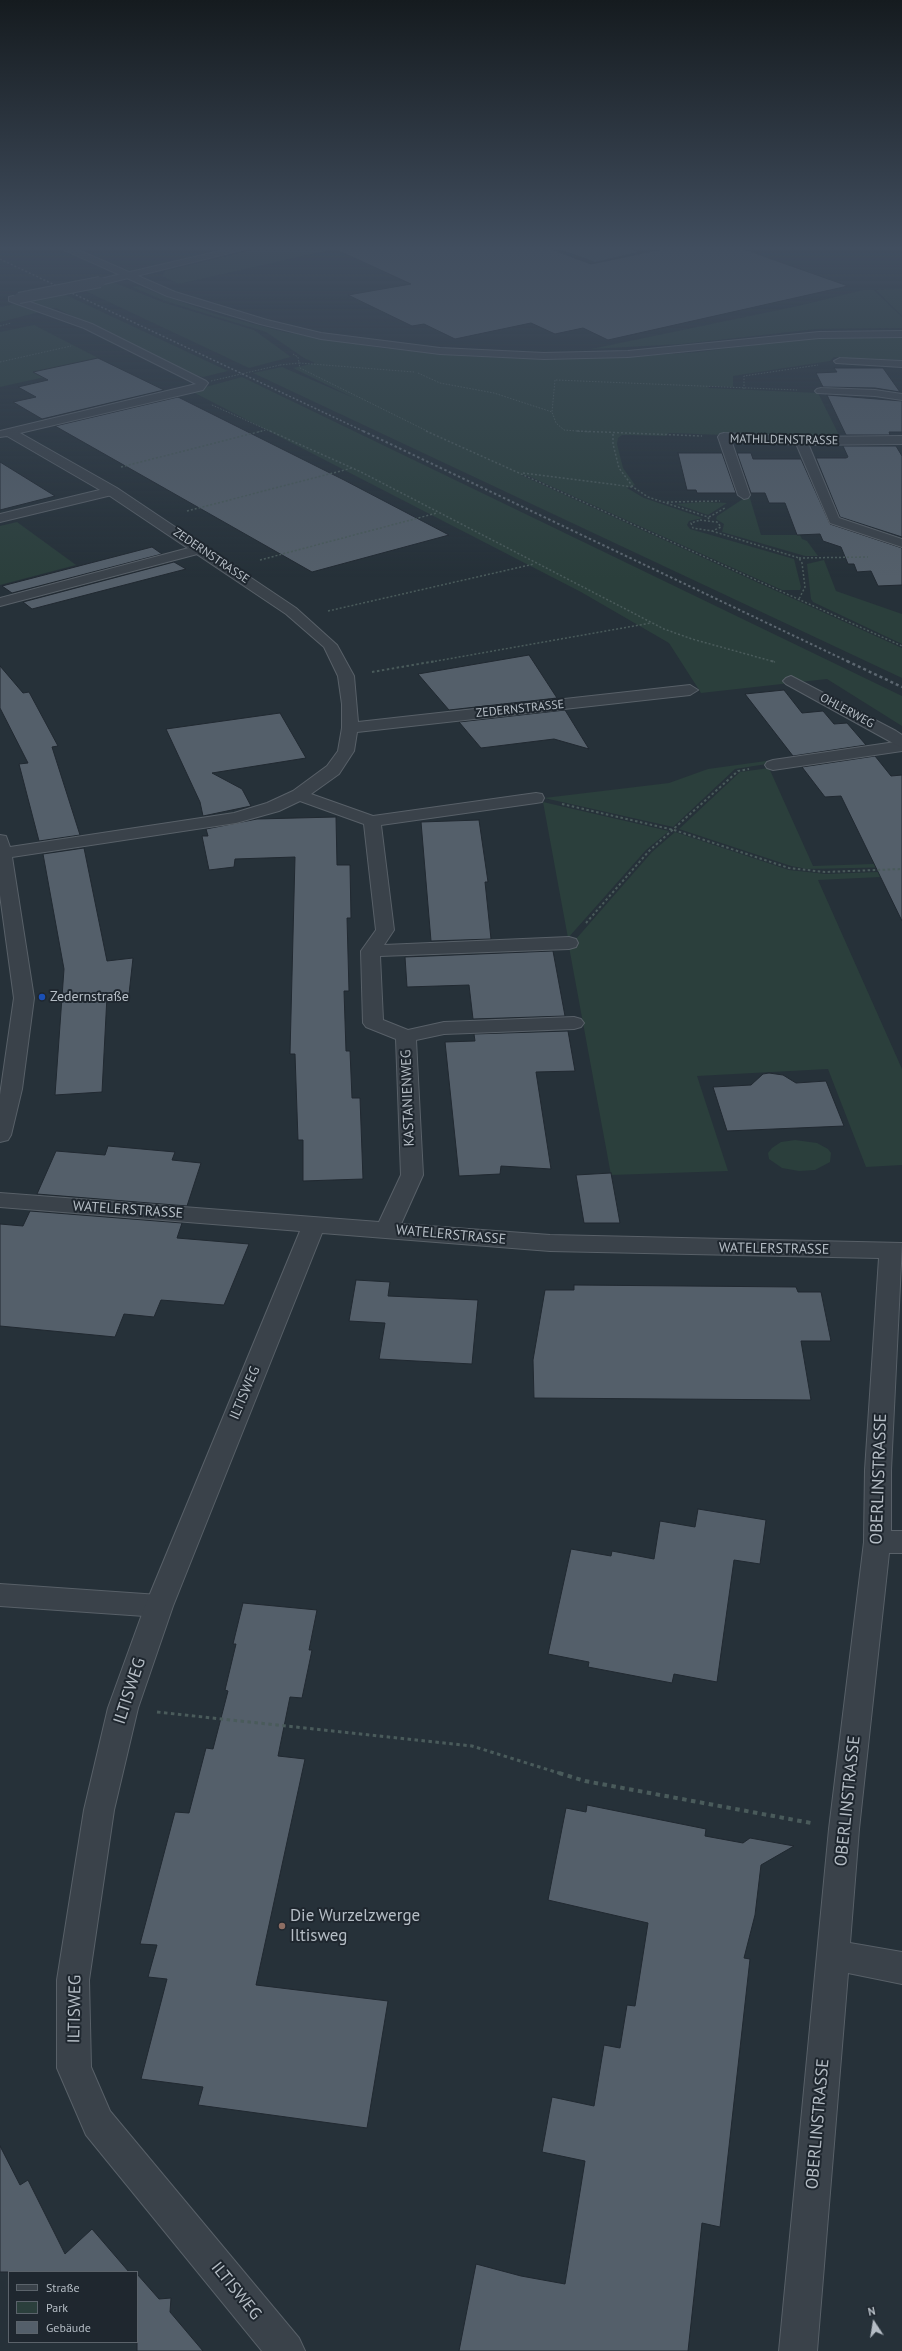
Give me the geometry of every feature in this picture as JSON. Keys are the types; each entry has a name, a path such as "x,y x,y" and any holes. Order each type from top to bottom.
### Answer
{"street":[{"path":"5,434 199,388 202,383 153,359"},
{"path":"840,361 902,364"},
{"path":"821,391 875,393 902,398"},
{"name":"ZEDERNSTRASSE","path":"2,847 236,818 273,807 299,795 333,770 346,751 350,728 350,704 346,676 330,645 299,618 228,568 112,491 5,434"},
{"name":"MATHILDENSTRASSE","path":"724,437 801,441 902,440"},
{"name":"OHLERWEG","path":"791,680 890,734 902,743"},
{"name":"ZEDERNSTRASSE","path":"350,728 690,690"},
{"path":"299,795 372,821 536,798"},
{"path":"370,951 385,930 372,821"},
{"path":"0,1135 12,1089 24,998 2,847"},
{"path":"370,951 569,943"},
{"name":"KASTANIENWEG","path":"370,951 373,1023 406,1036 412,1175 387,1230"},
{"path":"406,1036 444,1028 574,1023"},
{"name":"WATELERSTRASSE","path":"0,1200 550,1243 897,1251"},
{"name":"ILTISWEG","path":"286,2351 98,2123 74,2068 73,1980 99,1810 123,1708 159,1606 314,1224"},
{"name":"OBERLINSTRASSE","path":"798,2351 844,1829 890,1542 878,1470 897,1251"},
{"path":"834,1956 902,1968"}],"lane":[{"name":"MATHILDENSTRASSE","path":"724,437 744,495"},
{"path":"801,441 834,520 902,543"},
{"path":"0,518 112,491"},
{"path":"0,602 200,549"},
{"path":"773,765 902,746"},
{"path":"0,1595 159,1606"}],"path":[{"path":"0,362 15,359"},
{"path":"744,389 744,376 840,361"},
{"path":"211,381 280,365 299,363 300,368 424,430 902,646"},
{"path":"418,373 440,383 494,392 552,412"},
{"path":"555,380 552,412 556,423 564,430 613,434 724,437"},
{"path":"184,391 266,430 352,468 535,564 652,623 692,639 776,662 789,669 791,680"},
{"path":"86,476 266,430"},
{"path":"613,434 613,444 619,468 634,487 648,497 708,517 709,520"},
{"path":"156,520 352,468"},
{"path":"519,473 634,487"},
{"path":"666,502 727,502"},
{"path":"228,568 437,513"},
{"path":"712,531 718,529 720,524 709,520 694,521 691,525 697,530 712,531 799,558 875,557"},
{"path":"799,558 802,563 805,587 800,599"},
{"path":"299,618 535,564"},
{"path":"346,676 652,623"},
{"path":"569,943 649,851 738,771 773,765"},
{"path":"536,798 674,830 789,868 825,872 902,869"},
{"path":"123,1708 472,1746 584,1781 844,1829"}],"green space":[{"path":"0,359 100,359 108,363 0,387"},
{"path":"158,359 202,359 228,371 203,377 185,372"},
{"path":"229,359 284,359 249,368"},
{"path":"306,359 832,359 830,361 733,376 733,387 710,386 708,388 818,393 840,437 831,439 669,433 666,436 622,435 618,438 617,444 623,468 635,485 627,488 644,498 703,518 689,521 687,525 690,529 794,559 801,587 800,590 782,590 526,475 521,475 902,648 902,678 253,373 282,367 354,398 293,368 315,363"},
{"path":"873,359 902,359 902,360"},
{"path":"242,377 902,696 902,726 827,679 701,693 669,643 581,592 191,391"},
{"path":"749,495 761,535 800,535 802,539 807,541 818,556 805,556 722,532 724,524 716,519 717,516"},
{"path":"703,502 727,503 708,515 676,504"},
{"path":"17,522 76,565 0,585 0,526"},
{"path":"824,560 836,591 902,614 902,644 813,602 811,599 807,564"},
{"path":"766,761 767,764 735,769 673,827 544,798 669,783 708,769"},
{"path":"769,768 813,866 902,863 902,867 807,869 791,866 679,829 740,772"},
{"path":"543,802 669,831 646,850 568,938"},
{"path":"675,832 789,870 826,874 902,871 902,876 818,880 902,1069 902,1165 866,1167 828,1069 697,1076 728,1171 611,1175 569,947 652,852"},
{"path":"795,1140 817,1143 828,1149 831,1153 830,1162 815,1170 799,1171 782,1168 769,1159 768,1153 772,1148 781,1142"}],"building":[{"path":"99,359 164,390 42,419 13,402 36,397 18,387 48,380 33,372"},
{"path":"834,368 883,368 900,392 875,388 823,387 816,373 837,372"},
{"path":"827,395 902,401 902,432 889,432 890,435 846,435"},
{"path":"178,397 344,480 449,535 312,572 55,426"},
{"path":"843,446 896,446 902,456 902,537 840,517 816,458 846,458 848,457"},
{"path":"678,453 722,453 736,493 697,493 696,490 687,490"},
{"path":"737,453 751,453 753,459 801,459 830,524 902,548 902,585 878,586 871,571 857,572 854,564 848,564 841,547 823,541 820,534 797,535 785,503 769,503 765,493 751,493"},
{"path":"0,462 55,496 0,510"},
{"path":"152,547 162,554 12,593 2,586"},
{"path":"174,562 186,569 32,609 23,602"},
{"path":"529,655 557,698 449,710 418,674"},
{"path":"0,666 23,693 29,692 58,746 52,747 80,835 39,841 19,764 28,763 0,708"},
{"path":"784,690 802,713 823,711 834,724 847,723 866,745 793,756 745,694"},
{"path":"565,710 589,749 554,739 481,748 459,722"},
{"path":"280,713 306,758 212,773 242,789 251,806 203,816 200,802 166,729"},
{"path":"875,756 891,776 902,775 902,921 841,796 825,797 802,767"},
{"path":"336,817 337,865 350,865 351,918 347,918 349,991 344,991 346,1051 350,1051 352,1098 360,1098 363,1179 303,1181 303,1140 298,1140 295,1054 290,1054 295,857 235,859 234,867 209,870 202,836 208,836 206,829 257,819"},
{"path":"479,820 488,882 485,882 491,939 431,941 421,822"},
{"path":"84,848 107,961 133,958 129,994 107,996 102,1092 55,1095 64,969 43,854"},
{"path":"553,951 565,1016 473,1019 469,985 407,987 405,957"},
{"path":"568,1031 575,1071 536,1072 551,1169 501,1166 500,1174 459,1176 445,1042 475,1041 474,1034"},
{"path":"769,1073 783,1075 796,1083 826,1081 844,1126 727,1131 713,1087 751,1085 763,1074"},
{"path":"108,1146 175,1152 172,1160 201,1163 187,1206 37,1194 56,1151 105,1155"},
{"path":"611,1173 620,1223 584,1223 576,1175"},
{"path":"30,1211 182,1223 177,1238 249,1244 224,1305 161,1300 154,1317 124,1314 115,1337 0,1326 0,1224 23,1226"},
{"path":"356,1280 390,1282 388,1296 478,1300 472,1364 379,1359 385,1323 349,1321"},
{"path":"574,1285 796,1287 798,1292 821,1292 831,1341 801,1341 811,1400 534,1398 533,1360 545,1290 574,1290"},
{"path":"698,1509 766,1520 760,1564 734,1560 717,1682 674,1674 672,1683 588,1667 589,1662 548,1654 571,1549 611,1556 612,1551 654,1559 660,1521 695,1527"},
{"path":"243,1603 317,1610 309,1650 312,1650 302,1698 290,1697 278,1756 305,1759 256,1985 388,2001 367,2128 198,2105 203,2087 141,2079 167,1979 148,1977 157,1945 140,1944 175,1812 189,1813 206,1748 213,1749 228,1691 225,1690 236,1644 233,1644"},
{"path":"587,1805 706,1829 705,1836 743,1843 750,1838 794,1846 761,1865 755,1915 744,1958 750,1959 720,2227 702,2223 688,2351 459,2351 476,2264 521,2276 565,2284 585,2161 542,2152 552,2097 594,2106 604,2045 620,2048 627,2005 635,2006 648,1923 548,1900 566,1808 586,1812"},
{"path":"0,2146 20,2185 28,2180 65,2254 92,2229 128,2271 8,2271 0,2272"},
{"path":"138,2275 159,2299 171,2298 170,2312 203,2351 137,2351"}],"railway":[{"path":"210,359 365,432"},
{"path":"363,431 849,662"},
{"path":"847,661 902,687"}],"place":[{"name":"Zedernstraße","path":"42,997"},
{"name":"Die Wurzelzwerge Iltisweg","path":"282,1926"}]}
